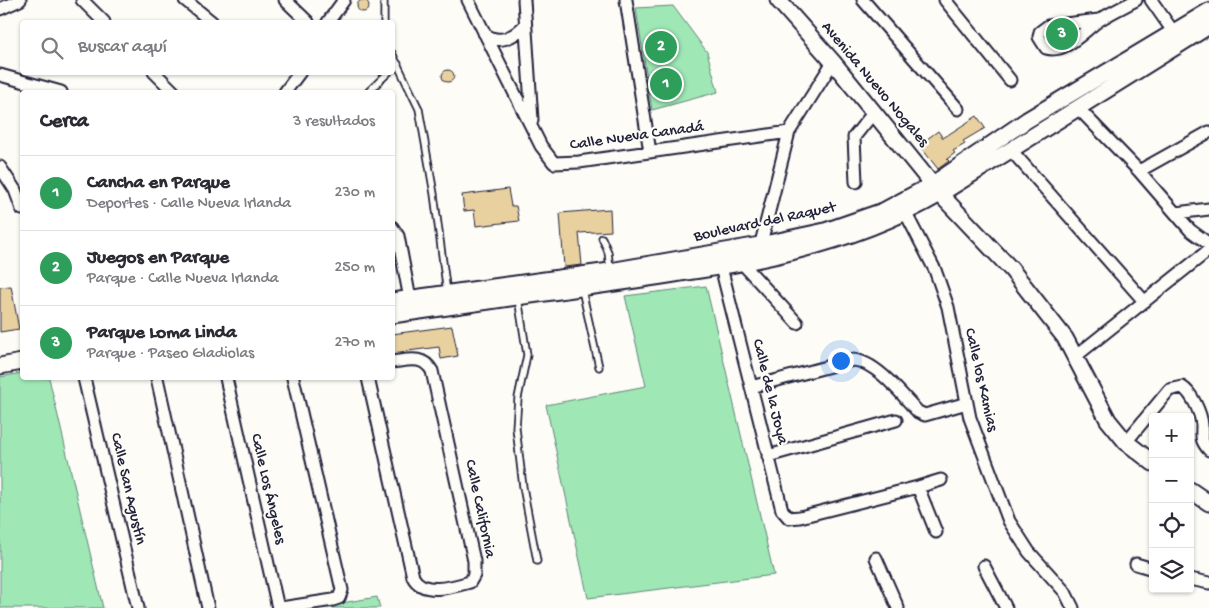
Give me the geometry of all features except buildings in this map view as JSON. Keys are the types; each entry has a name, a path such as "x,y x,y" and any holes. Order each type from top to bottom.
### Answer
{"street":[{"path":"0,9 20,0"},
{"path":"82,0 102,20"},
{"path":"185,0 210,20"},
{"path":"285,0 306,20"},
{"path":"329,20 344,0"},
{"name":"Calle Nueva Canadá","path":"468,0 541,146 554,163 565,164 789,132"},
{"path":"524,0 532,126"},
{"path":"626,0 650,152"},
{"name":"Avenida Nuevo Nogales","path":"778,0 833,62 936,189 1011,269 1065,338 1108,420 1126,442 1149,460"},
{"path":"863,0 958,109"},
{"path":"945,0 1010,80"},
{"path":"1099,20 1048,26 1040,32 1039,37 1046,48 1058,48 1081,36 1099,20 1136,0"},
{"path":"1151,0 1177,38"},
{"name":"Boulevard del Raquet","path":"395,314 448,300 610,271 759,253 853,236 1010,149 1077,107 1177,38 1209,11"},
{"path":"484,33 490,39 499,40 518,33 525,25"},
{"name":"Boulevard del Raquet","path":"936,189 1027,120 1177,38 1209,26"},
{"path":"759,253 789,132 833,62"},
{"path":"0,75 54,90"},
{"path":"157,75 172,90"},
{"path":"286,90 296,75"},
{"path":"1077,107 1139,171 1197,237 1209,244"},
{"path":"856,182 854,137 874,112"},
{"path":"1139,171 1209,132"},
{"path":"1010,149 1144,301"},
{"path":"0,167 19,188"},
{"name":"Calle los Kamias","path":"903,208 935,270 948,307 967,403 981,452 1009,521 1029,552 1065,592 1073,608"},
{"path":"1176,213 1209,209"},
{"path":"395,232 398,236 410,299"},
{"path":"1076,356 1209,250"},
{"name":"Boulevard del Raquet","path":"395,301 518,296 582,288 742,263 759,253"},
{"path":"742,263 796,323"},
{"name":"Calle de la Joya","path":"721,267 782,510 789,518 918,487"},
{"name":"Calle California","path":"368,380 413,577 417,584 428,589 470,582 474,575 474,561 432,371 428,362 420,359 395,362"},
{"path":"751,388 853,360 860,360 874,368 918,412 925,415 967,403"},
{"path":"0,366 20,362"},
{"name":"Calle San Agustín","path":"84,380 138,608"},
{"path":"156,380 208,608"},
{"name":"Calle Los Ángeles","path":"226,380 279,608"},
{"path":"279,608 333,600 342,594 293,380"},
{"path":"1126,442 1165,393 1176,387 1182,387 1188,390 1205,421 1200,436 1209,450"},
{"path":"768,456 896,420"},
{"path":"936,532 918,487 940,480"},
{"path":"1194,493 1209,503"},
{"path":"876,558 898,608"},
{"path":"1136,564 1149,568"},
{"path":"984,566 1006,608"},
{"path":"1194,580 1209,583"}],"lane":[{"path":"384,0 384,20"},
{"path":"395,58 415,97 420,115 434,194 448,300"},
{"path":"370,90 386,75"},
{"path":"602,238 608,252 610,271"},
{"path":"582,288 599,367"},
{"path":"518,296 527,355 518,398 516,428 522,487 537,561"}],"green space":[{"path":"673,6 707,52 718,92 652,110 636,8"},
{"path":"1086,23 1088,28 1052,45 1046,37 1047,30"},
{"path":"706,286 774,575 588,598 546,405 646,386 625,296"},
{"path":"20,373 20,380 49,380 103,608 0,608 0,377"},
{"path":"377,597 380,608 312,608"}],"place":[{"name":"Parque Loma Linda","path":"1062,34"},
{"name":"Juegos en Parque","path":"661,47"},
{"name":"Cancha en Parque","path":"666,84"}]}
